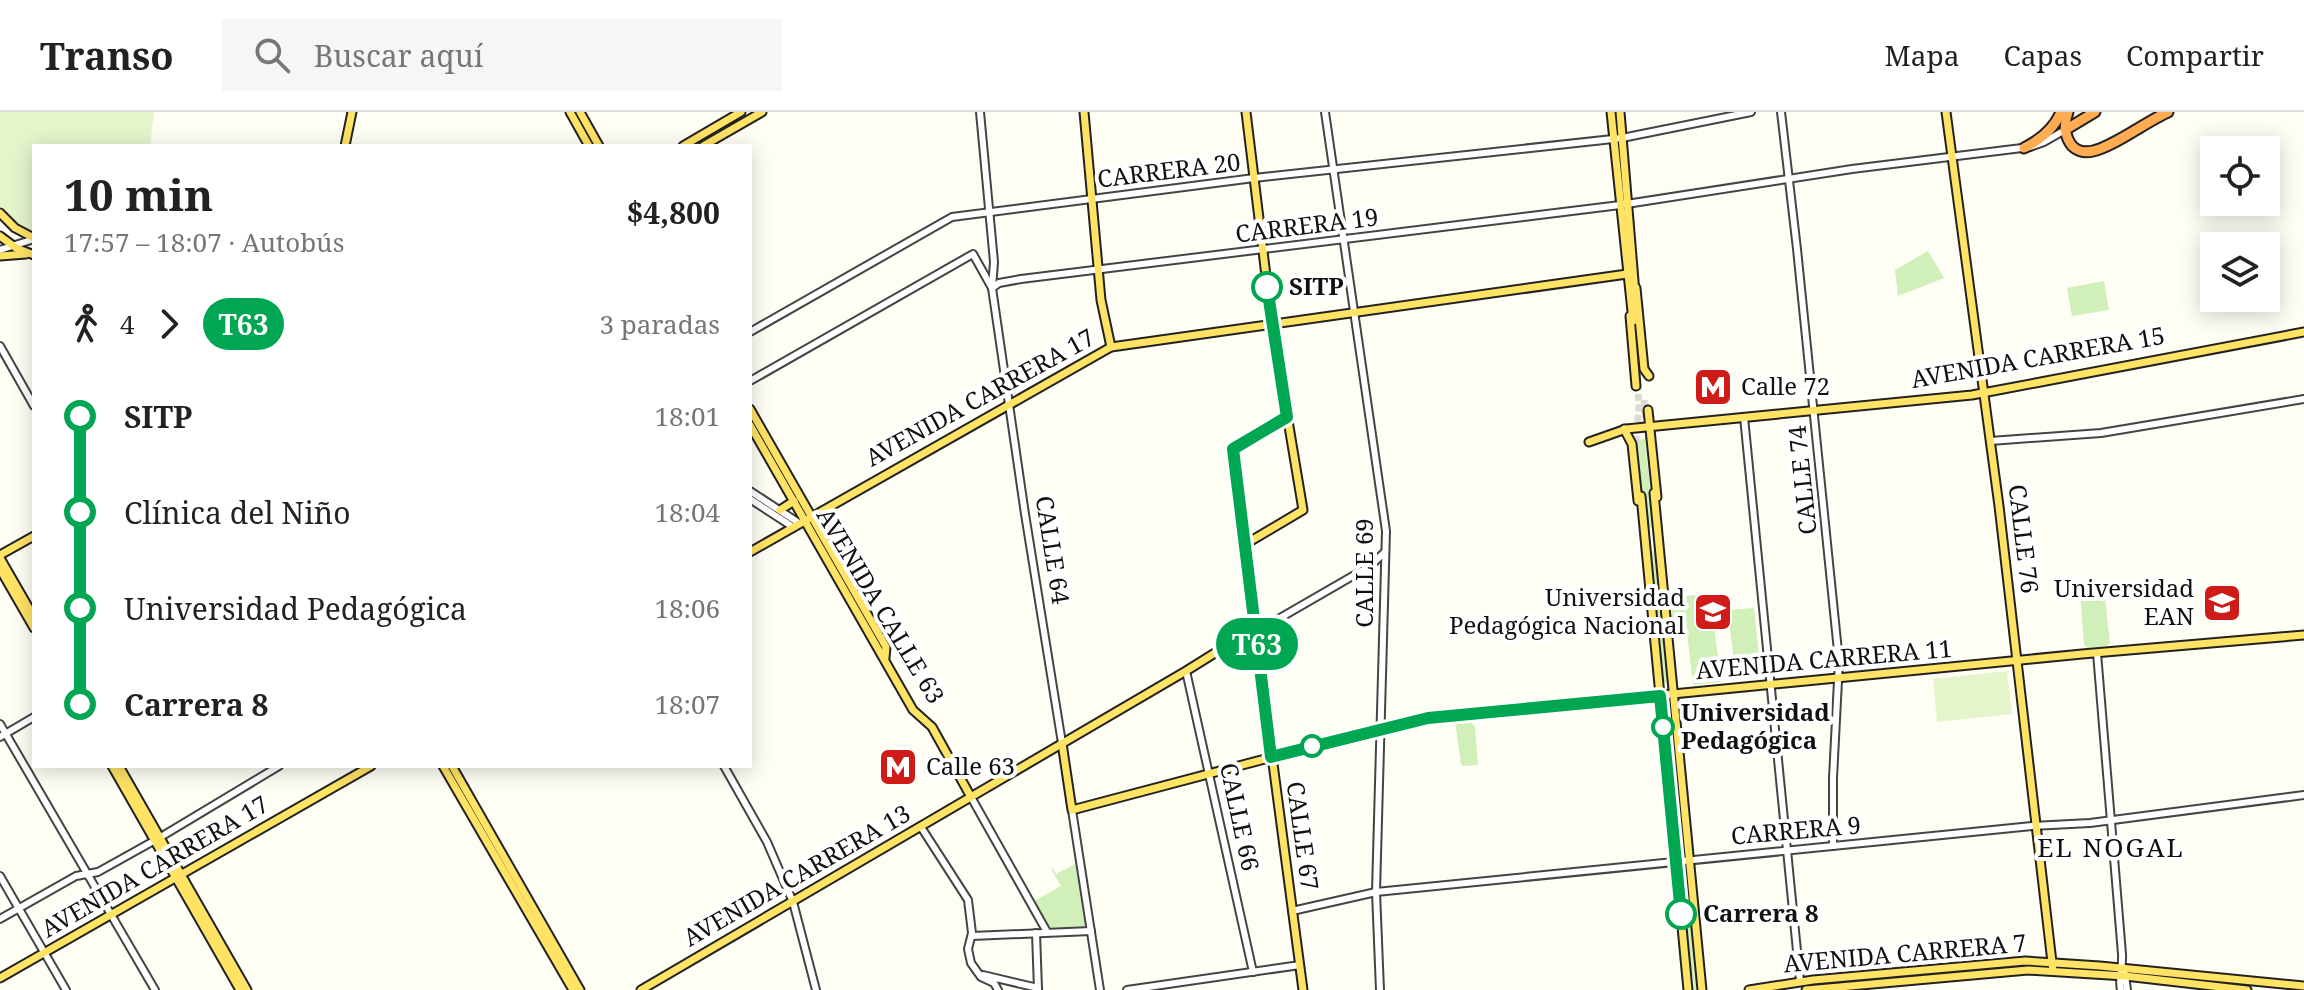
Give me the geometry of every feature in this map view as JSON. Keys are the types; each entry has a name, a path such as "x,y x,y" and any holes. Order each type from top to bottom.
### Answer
{"highway":[{"path":"2024,148 2051,128 2061,112"},
{"path":"2068,112 2065,130 2074,148 2091,152 2168,112"},
{"path":"2065,130 2095,112"}],"main road":[{"path":"345,144 352,112"},
{"path":"570,112 588,144"},
{"path":"580,112 598,144"},
{"path":"686,144 741,112"},
{"path":"706,144 762,112"},
{"path":"1084,112 1097,271 1111,347"},
{"path":"1246,112 1272,325"},
{"path":"1611,112 1618,139 1635,321"},
{"path":"1618,139 1620,112"},
{"name":"CALLE 76","path":"1946,112 2018,661 2053,967"},
{"path":"0,213 15,228 32,237"},
{"path":"0,236 31,255"},
{"path":"0,256 31,255"},
{"path":"1630,273 1636,386"},
{"path":"1630,273 1644,369 1649,376"},
{"name":"AVENIDA CARRERA 17","path":"752,551 1111,347 1630,273"},
{"name":"CALLE 67","path":"1272,325 1303,510 1244,545 1303,990"},
{"name":"AVENIDA CARRERA 15","path":"1589,442 1624,429 1984,393 2304,332"},
{"path":"1648,410 1659,539"},
{"name":"AVENIDA CALLE 63","path":"752,413 802,521 886,647 884,654 887,664"},
{"name":"AVENIDA CALLE 63","path":"752,428 794,501 802,521 817,540 913,710 932,727 971,797"},
{"path":"1624,429 1632,444 1644,541 1688,990"},
{"path":"1654,493 1700,976 1704,990"},
{"path":"1641,496 1644,541"},
{"path":"780,510 794,501"},
{"path":"802,521 807,532 817,540"},
{"path":"32,537 0,556 32,613"},
{"path":"0,569 32,625"},
{"name":"AVENIDA CARRERA 13","path":"641,990 1255,628"},
{"name":"AVENIDA CARRERA 11","path":"1072,810 1440,716 2304,635"},
{"name":"CALLE 64","path":"1062,743 1072,810"},
{"path":"113,768 157,839 240,990"},
{"path":"120,768 157,839"},
{"name":"AVENIDA CARRERA 17","path":"0,978 367,768"},
{"path":"444,768 573,990"},
{"path":"453,768 580,990"},
{"path":"178,876 247,990"},
{"name":"AVENIDA CARRERA 7","path":"1749,990 1800,981 2010,962 2304,986"},
{"name":"AVENIDA CARRERA 7","path":"1806,990 2053,967"},
{"name":"AVENIDA CARRERA 7","path":"2122,973 2247,990"}],"street":[{"name":"CALLE 69","path":"1325,112 1386,526 1376,892 1380,990"},
{"name":"CARRERA 20","path":"752,331 952,217 1254,178 1618,139 1751,112"},
{"name":"CALLE 74","path":"1781,112 1839,661 1833,846"},
{"name":"CALLE 64","path":"980,113 994,262 992,288 1062,743"},
{"name":"CARRERA 19","path":"992,288 999,283 1021,279 1624,204 2024,148 2040,144 2065,130"},
{"path":"0,250 32,239"},
{"path":"752,380 973,254 992,288"},
{"path":"0,346 32,402"},
{"path":"1990,441 2101,433 2304,399"},
{"path":"1744,417 1800,981"},
{"path":"752,492 802,521"},
{"path":"752,500 802,521"},
{"name":"AVENIDA CARRERA 13","path":"1255,628 1266,626 1370,566 1385,552"},
{"path":"2097,653 2124,990"},
{"name":"CALLE 66","path":"1186,671 1253,972"},
{"path":"3,735 32,718"},
{"path":"0,724 3,735 155,990"},
{"path":"0,919 76,876 98,872 276,768"},
{"path":"725,768 767,842 793,902 816,990"},
{"name":"CARRERA 9","path":"1292,911 1376,892 2111,820 2304,795"},
{"name":"AVENIDA CALLE 63","path":"971,797 1047,932"},
{"name":"CALLE 64","path":"1072,810 1100,990"},
{"path":"921,827 965,894 970,908 972,936 968,953 971,963 998,990"},
{"path":"0,876 66,990"},
{"path":"972,936 1091,931"},
{"path":"978,972 1038,989 1036,933"},
{"path":"1127,990 1300,965"}],"green space":[{"path":"0,112 154,112 150,144 32,144 32,232 16,224 0,207"},
{"path":"1928,251 1944,278 1898,296 1895,270"},
{"path":"2104,281 2109,310 2072,316 2067,288"},
{"path":"1645,439 1654,527 1646,528 1637,450 1637,440"},
{"path":"1648,551 1655,551 1670,682 1663,683"},
{"path":"2098,583 2104,588 2110,643 2087,648 2084,645 2080,591 2084,585"},
{"path":"1715,595 1716,599 1710,600 1712,618 1719,617 1718,611 1754,608 1760,665 1754,665 1753,659 1734,661 1729,621 1715,622 1717,668 1721,682 1693,685 1686,623 1673,624 1670,597"},
{"path":"2007,671 2012,714 1937,722 1933,679"},
{"path":"1462,720 1475,726 1478,765 1461,764 1455,721"},
{"path":"1075,864 1085,925 1082,928 1047,928 1032,902 1061,886 1052,868 1056,874"},
{"path":"1679,867 1686,867 1699,990 1694,990 1689,969"}],"tunnel":[{"path":"1635,331 1639,408 1635,451"},
{"path":"1644,400 1647,432"}],"bus line":[{"name":"T63","path":"1267,287 1287,417 1233,449 1271,757 1428,718 1660,696 1681,914"}],"place":[{"name":"SITP","path":"1267,287"},
{"name":"Calle 72","path":"1713,387"},
{"name":"Universidad EAN","path":"2222,603"},
{"name":"Universidad Pedagógica Nacional","path":"1713,612"},
{"name":"Universidad Pedagógica","path":"1663,727"},
{"name":"Calle 63","path":"898,767"},
{"name":"Carrera 8","path":"1681,914"}],"district":[{"name":"EL NOGAL","path":"2111,848"}]}
